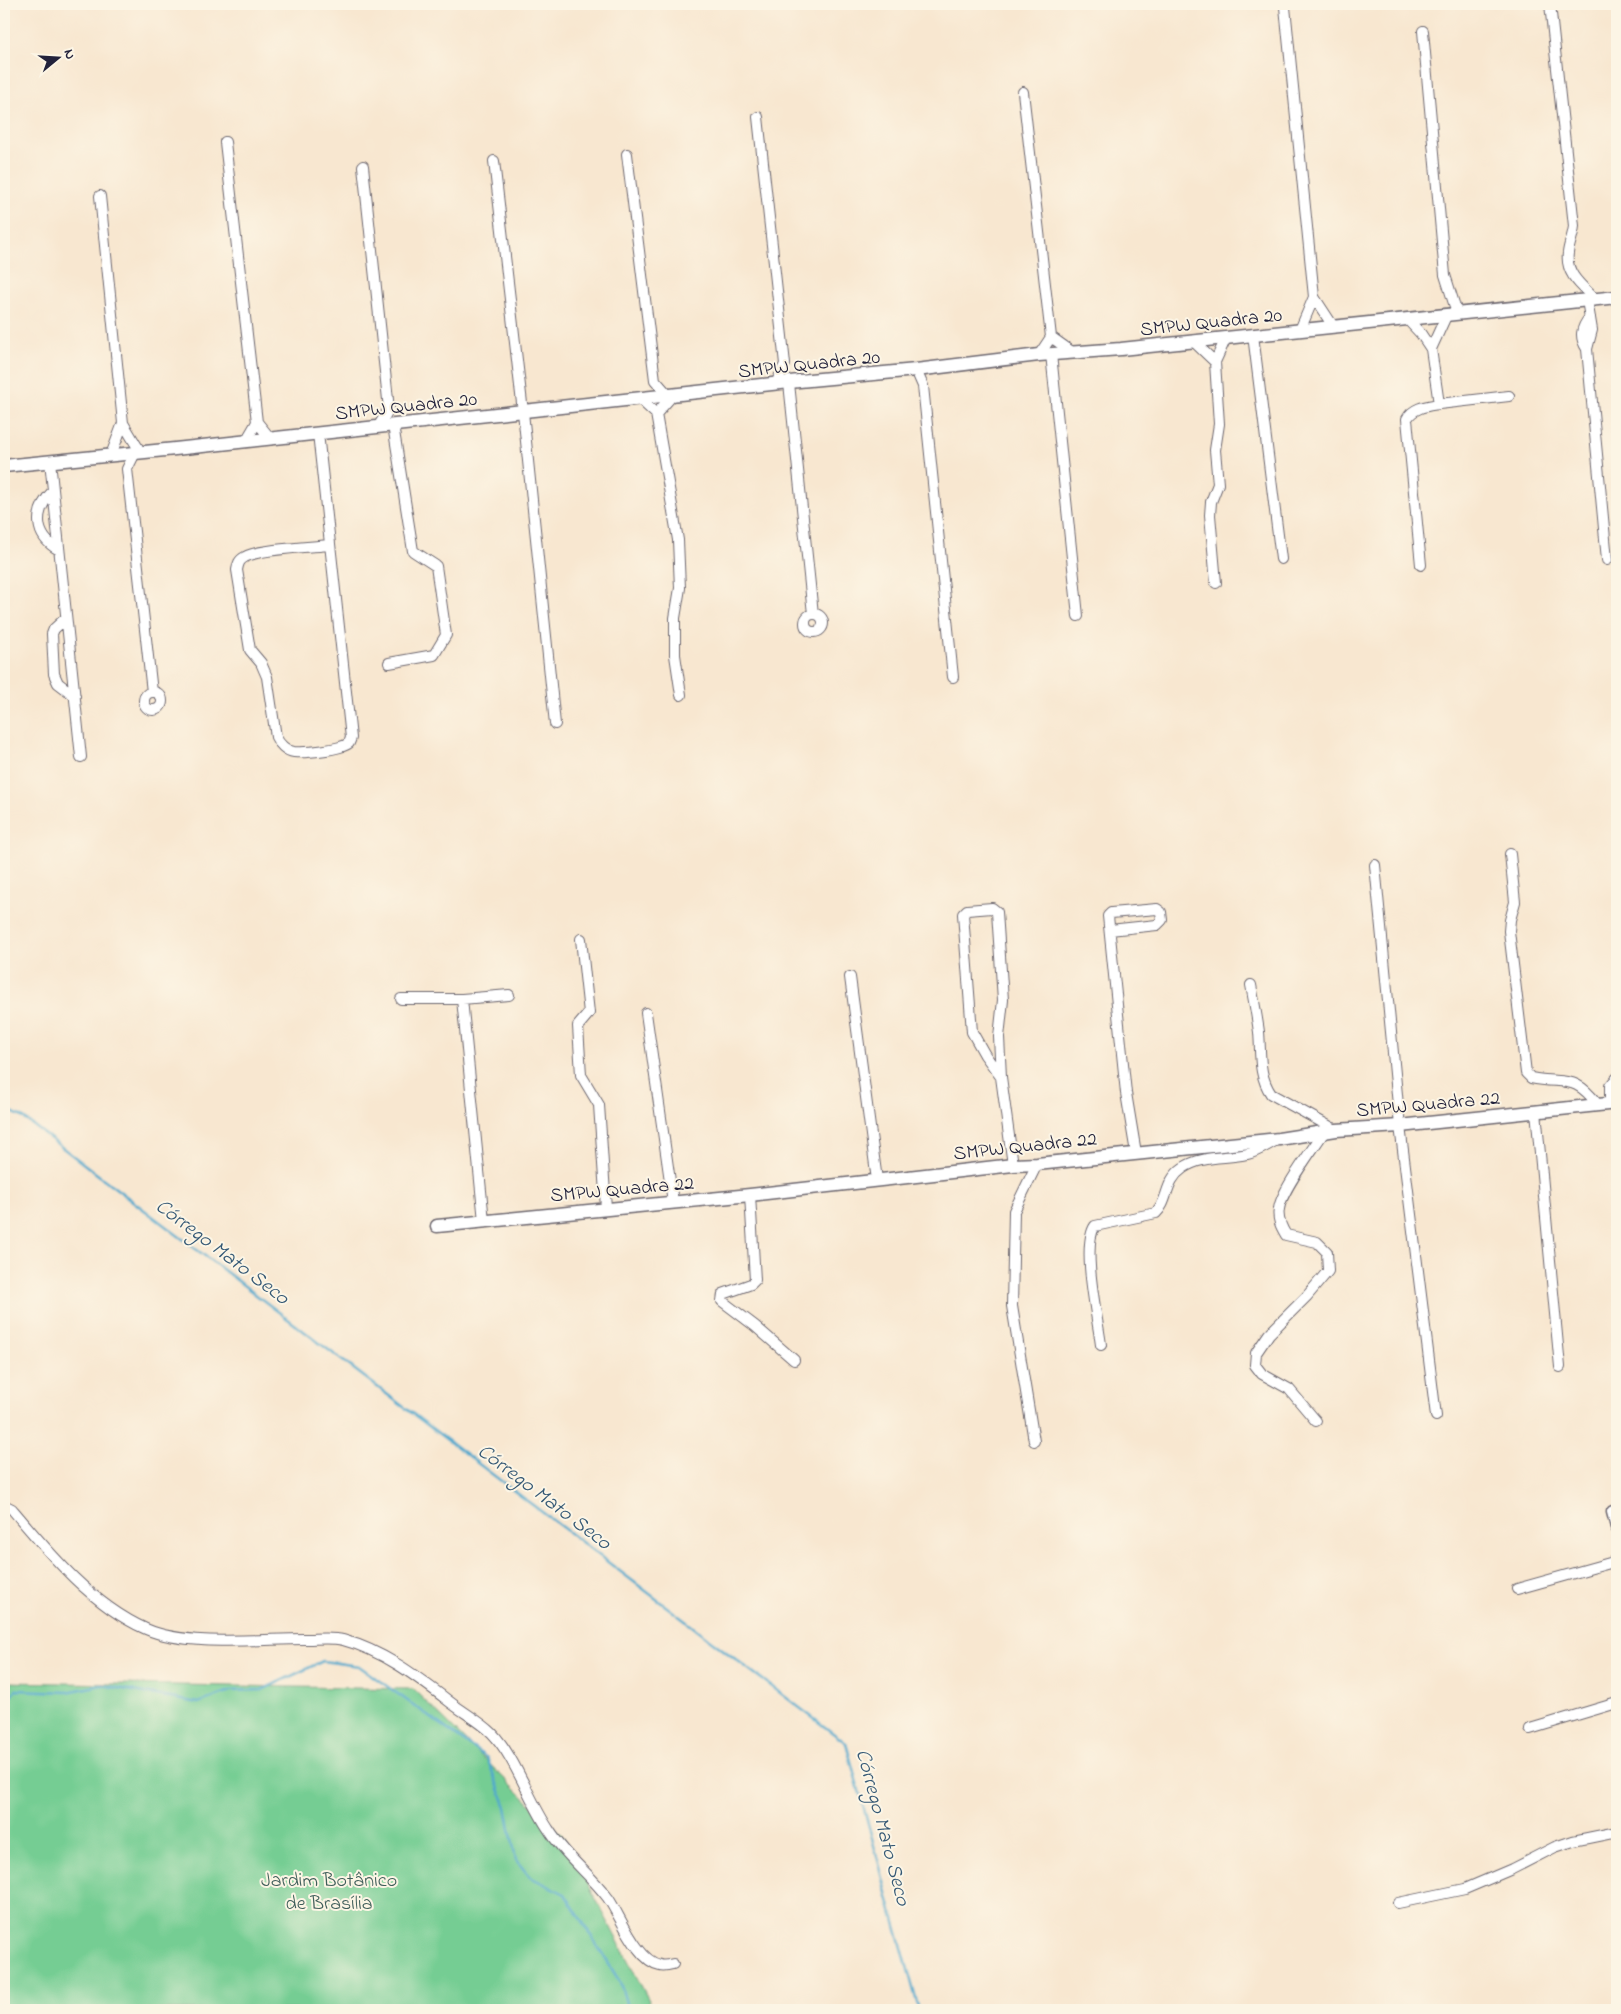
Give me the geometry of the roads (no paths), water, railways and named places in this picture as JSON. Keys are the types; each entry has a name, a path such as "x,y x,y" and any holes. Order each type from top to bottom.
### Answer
{"street":[{"path":"1550,4 1574,226 1568,259 1569,268 1576,281 1591,300 1592,335 1587,350 1606,560"},
{"path":"1285,7 1314,297 1333,326"},
{"path":"1423,32 1445,275 1452,314 1431,349"},
{"path":"1023,92 1051,337 1045,354 1078,616"},
{"path":"758,117 813,614"},
{"path":"225,142 257,422 270,438"},
{"path":"627,154 654,380 643,398 656,414 678,540 680,588 675,618 675,655 681,695"},
{"path":"494,161 523,412 555,724"},
{"path":"363,166 388,409 397,425 413,551 436,566 446,635 434,655 389,663"},
{"path":"100,196 123,423 113,455 126,469 152,692"},
{"path":"1300,330 1314,297"},
{"name":"SMPW Quadra 20","path":"4,466 916,370 1045,354 1121,349 1617,297"},
{"path":"1407,319 1422,334 1431,349 1439,404"},
{"path":"1253,335 1281,559"},
{"path":"1051,337 1072,352"},
{"path":"1216,583 1210,515 1211,502 1218,484 1215,450 1219,424 1215,362 1226,338"},
{"path":"1193,341 1215,362"},
{"path":"785,364 788,383"},
{"path":"923,386 932,368"},
{"path":"916,370 923,386 953,677"},
{"path":"654,380 671,396 656,414"},
{"path":"1421,565 1407,419 1409,415 1416,410 1439,404 1509,396"},
{"path":"378,427 388,409"},
{"path":"246,441 257,422"},
{"path":"123,423 133,439 138,453 126,469"},
{"path":"318,433 351,738 349,743 340,748 293,752 281,745 276,737 267,676 261,662 250,650 237,570 243,558 255,554 330,545"},
{"path":"117,440 133,439"},
{"path":"50,461 81,757"},
{"path":"53,491 41,505 40,523 44,539 59,550"},
{"path":"66,618 54,629 51,642 56,678 65,689 75,696"},
{"path":"1510,854 1515,902 1509,931 1526,1073 1531,1078 1579,1085 1608,1104 1610,1086 1617,1078"},
{"path":"1375,865 1400,1126 1436,1416"},
{"path":"1001,1077 985,1055 972,1032 963,914 967,910 992,908 996,912 1003,1000 999,1037 1001,1077 1013,1165"},
{"path":"1110,930 1157,925 1162,920 1161,912 1156,909 1111,913 1108,916 1126,1093 1136,1153"},
{"path":"1121,912 1124,928"},
{"path":"581,939 589,1013 578,1026 581,1075 599,1105 606,1208"},
{"path":"850,977 877,1180"},
{"path":"1251,985 1257,1018 1264,1084 1271,1094 1330,1131 1290,1184 1278,1208 1279,1222 1286,1235 1317,1242 1327,1252 1328,1270 1307,1296 1269,1334 1256,1353 1255,1365 1262,1374 1289,1389 1316,1421"},
{"path":"401,999 462,999 509,996"},
{"path":"462,999 484,1221"},
{"path":"646,1014 674,1202"},
{"name":"SMPW Quadra 22","path":"437,1226 1279,1139 1330,1131 1400,1126 1608,1104"},
{"path":"1536,1112 1560,1367"},
{"path":"1101,1345 1089,1264 1092,1232 1095,1226 1156,1213 1160,1209 1170,1180 1183,1168 1201,1160 1249,1154 1279,1139"},
{"path":"1034,1441 1012,1306 1014,1211 1037,1164"},
{"path":"750,1195 755,1280 751,1284 723,1294 722,1301 755,1326 794,1360"},
{"path":"4,1505 12,1509 56,1562 90,1592 122,1616 146,1629 172,1637 199,1640 341,1639 383,1656 414,1674 492,1733 505,1751 552,1836 608,1898 636,1944 649,1960 660,1966 672,1964"},
{"path":"1613,1512 1617,1527"},
{"path":"1517,1590 1617,1561"},
{"path":"1530,1729 1617,1703"},
{"path":"1398,1902 1465,1889 1512,1869 1555,1847 1573,1841 1617,1832"}],"waterway":[{"name":"Córrego Mato Seco","path":"4,1108 22,1117 846,1743 919,2010"},
{"path":"4,1704 16,1690 67,1692 102,1685 198,1703 230,1691 262,1690 323,1661 359,1666 487,1758 506,1807 516,1860 530,1877 565,1894 620,1982 628,2010"}],"park label":[{"name":"Jardim Botânico de Brasília","path":"329,1890"}]}
